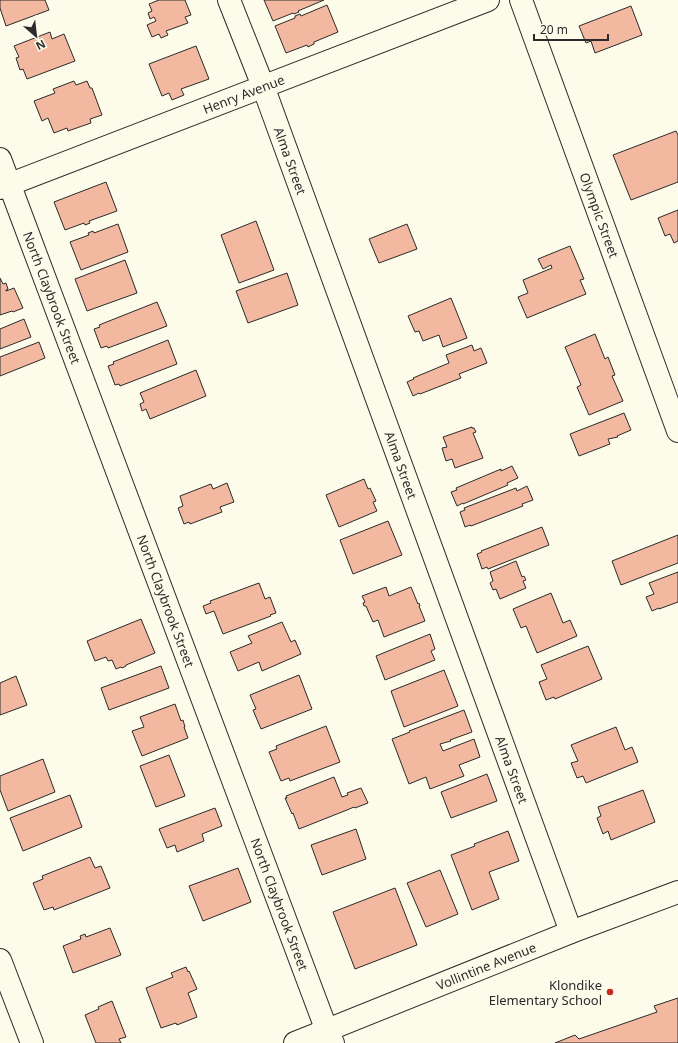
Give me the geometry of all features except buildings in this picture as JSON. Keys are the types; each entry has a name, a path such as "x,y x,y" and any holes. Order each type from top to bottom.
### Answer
{"street":[{"name":"Alma Street","path":"229,0 263,86 571,932"},
{"name":"Henry Avenue","path":"5,186 488,0"},
{"name":"Olympic Street","path":"521,0 678,431"},
{"name":"North Claybrook Street","path":"0,159 5,186 330,1037"},
{"name":"Vollintine Avenue","path":"295,1043 330,1037 571,932 678,892"},
{"path":"0,960 32,1043"}],"place":[{"name":"Klondike Elementary School","path":"610,992"}]}
